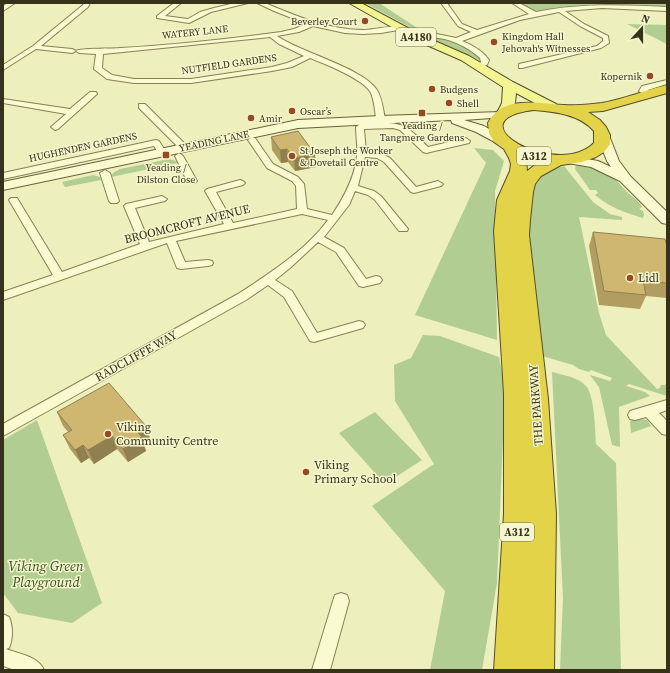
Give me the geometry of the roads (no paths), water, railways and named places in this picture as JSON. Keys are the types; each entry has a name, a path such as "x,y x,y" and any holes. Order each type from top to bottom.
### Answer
{"highway":[{"path":"502,114 522,107 582,109 603,107 667,89"},
{"name":"A312","path":"502,114 495,122 494,129 497,136 508,145 535,156 563,159 587,155 602,145 607,120 619,110 667,95"},
{"path":"555,108 581,115 591,120 603,135"},
{"name":"THE PARKWAY","path":"508,145 517,157 520,164 509,190 504,209 503,231 521,330"},
{"name":"THE PARKWAY","path":"538,670 542,514 526,396 521,330 521,213 526,187 534,173 545,166 563,159"},
{"name":"THE PARKWAY","path":"510,670 526,396"}],"main road":[{"name":"A4180","path":"354,3 398,28 453,52 480,66 509,86 555,108"},
{"path":"502,114 509,105 509,86"}],"street":[{"path":"3,9 12,3"},
{"path":"3,68 35,47 86,6 87,3"},
{"path":"178,3 159,17 189,21 199,14 210,10 245,3"},
{"path":"260,3 311,24 356,32 379,32 398,28"},
{"path":"444,3 460,25 478,33"},
{"path":"515,3 534,14"},
{"path":"457,40 534,14 559,10 595,7 667,9"},
{"path":"522,66 599,47 607,42 606,37 582,25 559,10"},
{"name":"WATERY LANE","path":"35,47 100,52 271,35 292,32 305,28 311,24"},
{"path":"271,35 280,42 309,56 350,72 372,88 378,103 381,122"},
{"path":"417,37 438,35 457,40 482,55 485,60 483,65 480,66"},
{"name":"NUTFIELD GARDENS","path":"100,52 98,69 110,77 134,81 191,81 272,69 289,65 309,56"},
{"path":"648,94 643,91 644,88 667,82"},
{"path":"55,127 93,94"},
{"path":"3,101 71,112"},
{"path":"142,106 181,152 192,181"},
{"name":"YEADING LANE","path":"3,186 162,152 181,152 298,124 381,122 428,117 502,114"},
{"name":"YEADING LANE","path":"428,117 466,123 508,145"},
{"name":"RADCLIFFE WAY","path":"3,431 242,297 296,259 334,218 353,187 359,171 362,154 360,126 381,122 403,128 426,150 466,140"},
{"path":"603,135 613,161 626,180 667,220"},
{"path":"252,140 270,166 295,179 300,186 302,211"},
{"name":"HUGHENDEN GARDENS","path":"3,176 156,143 162,152"},
{"path":"362,154 379,156 388,160 414,190 438,184"},
{"path":"563,159 586,162 602,167 626,180"},
{"path":"105,173 114,201"},
{"path":"230,226 210,191 240,183"},
{"path":"353,187 371,193 378,198 403,229"},
{"path":"146,246 129,206 162,199"},
{"path":"14,200 59,276"},
{"name":"BROOMCROFT AVENUE","path":"3,296 170,239 302,211 334,218"},
{"path":"317,238 335,246 340,250 363,283 376,280"},
{"path":"170,239 181,266 208,263"},
{"path":"268,280 288,294 314,338 359,325"},
{"path":"635,415 650,412 667,405"},
{"path":"650,412 667,430"},
{"path":"321,670 341,601"},
{"path":"3,623 3,642"},
{"path":"3,657 36,670"}],"place":[{"name":"Beverley Court","path":"365,21"},
{"name":"Kingdom Hall Jehovah's Witnesses","path":"494,42"},
{"name":"Kopernik","path":"650,76"},
{"name":"Budgens","path":"432,89"},
{"name":"Shell","path":"449,103"},
{"name":"Oscar’s","path":"292,111"},
{"name":"Yeading / Tangmere Gardens","path":"422,113"},
{"name":"Amir","path":"251,118"},
{"name":"Yeading / Dilston Close","path":"166,155"},
{"name":"St Joseph the Worker & Dovetail Centre","path":"292,156"},
{"name":"Lidl","path":"630,278"},
{"name":"Viking Community Centre","path":"108,434"},
{"name":"Viking Primary School","path":"306,472"}],"park label":[{"name":"Viking Green Playground","path":"46,574"}]}
